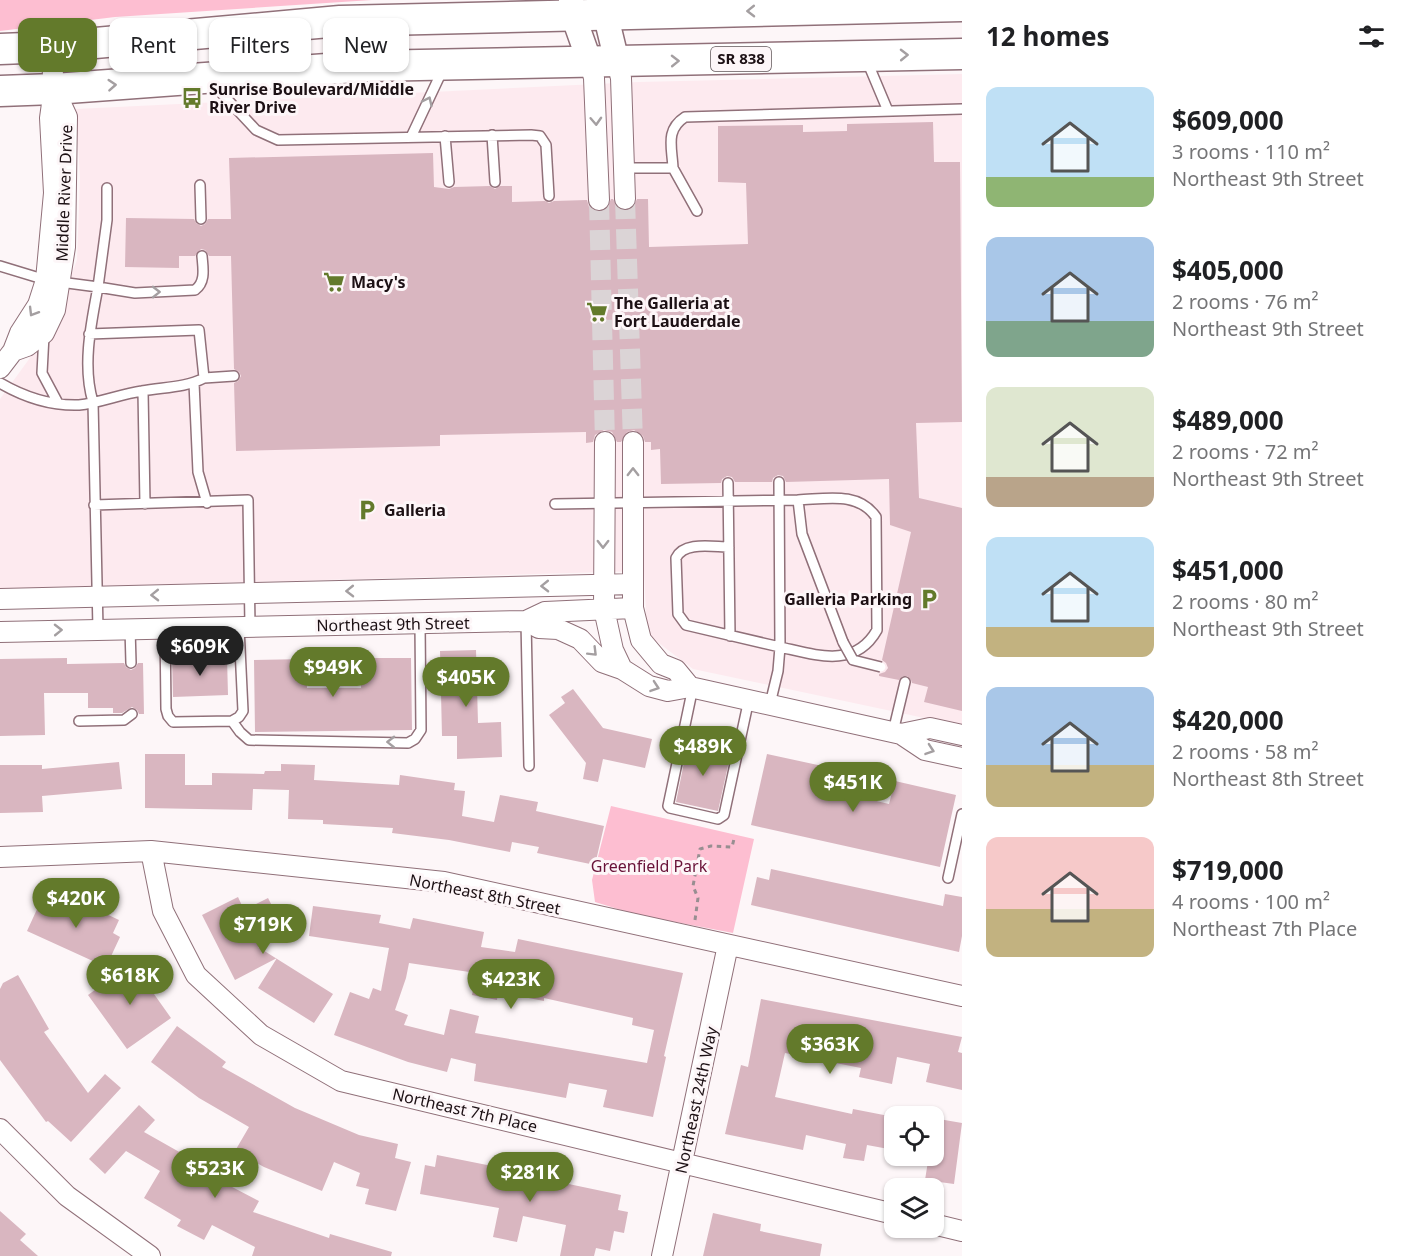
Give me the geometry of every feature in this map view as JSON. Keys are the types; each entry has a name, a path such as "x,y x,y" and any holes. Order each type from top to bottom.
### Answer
{"main road":[{"path":"97,43 340,21 572,8 957,4"},
{"path":"0,49 18,48"},
{"name":"SR 838","path":"0,91 368,66 962,54"}],"street":[{"path":"599,200 594,78 603,63 603,7"},
{"path":"572,8 603,63 621,78 625,199"},
{"name":"Middle River Drive","path":"0,368 13,351 20,333 53,281 65,247 67,117 54,89 53,72"},
{"name":"Middle River Drive","path":"13,351 27,346 44,333 55,310 53,281"},
{"path":"605,442 603,609 613,650 622,669"},
{"path":"633,442 633,608 641,640 661,664 676,670 692,687"},
{"name":"Northeast 9th Street","path":"0,599 633,584"},
{"name":"Northeast 9th Street","path":"0,632 526,621 545,612 633,608"},
{"path":"526,621 539,628 558,629 580,639 602,662 622,669 649,686 668,691 692,687 897,733 925,750 962,758"},
{"path":"897,733 930,728 962,735"},
{"name":"Northeast 8th Street","path":"0,857 151,851 444,882 962,996"},
{"name":"Northeast 7th Place","path":"151,851 163,911 196,975 261,1035 341,1081 884,1212"},
{"name":"Northeast 24th Way","path":"662,1256 728,945"},
{"path":"0,1129 67,1196 150,1256"},
{"path":"944,1227 962,1231"}],"lane":[{"path":"865,56 888,111"},
{"path":"411,137 445,66"},
{"path":"208,78 256,130 278,140 540,136 546,145 549,196"},
{"path":"697,211 673,168 671,131 675,123 685,117 962,109"},
{"path":"492,135 495,182"},
{"path":"446,136 449,182"},
{"path":"624,168 673,168"},
{"path":"200,185 201,219"},
{"path":"98,629 93,402 89,389 89,334 98,287 106,220 106,188"},
{"path":"0,266 53,281 135,292 195,290 203,280 202,256"},
{"path":"89,334 199,330 204,378"},
{"path":"44,333 42,373 58,403"},
{"path":"0,383 22,396 38,401 80,405 142,390 194,383 204,378 234,376"},
{"path":"194,383 198,472 207,503"},
{"path":"142,390 145,504"},
{"path":"770,704 778,671 780,647 779,482"},
{"path":"728,483 730,636"},
{"path":"94,505 248,500 249,593 244,626 243,711 232,721 172,722 166,709 165,627"},
{"path":"798,500 802,534 843,642 853,660 881,667"},
{"path":"555,504 858,500 869,507 876,517 878,630 867,645 839,657 829,657 686,625 678,614 676,558 680,551 686,548 729,547"},
{"path":"526,621 529,766"},
{"path":"232,721 249,740 408,743 416,739 421,730 420,624"},
{"path":"130,628 131,663"},
{"path":"897,733 905,682"},
{"path":"692,687 668,806 718,819 724,815 749,699"},
{"path":"79,721 124,720 132,714"},
{"path":"948,878 962,814"}],"path":[{"path":"690,936 697,914 698,898 693,886 700,849 711,846 732,847 734,839"}],"shaded area":[{"path":"962,74 962,726 693,669 647,634 644,571 0,589 0,399 51,329 77,260 80,178 76,109 639,82"}],"green space":[{"path":"0,0 372,0 97,19 18,18 18,29 0,31"},
{"name":"Greenfield Park","path":"611,806 754,839 733,933 634,914 595,902 592,880"}],"building":[{"name":"The Galleria at Fort Lauderdale","path":"933,122 934,162 960,162 962,422 916,423 919,498 962,508 962,711 924,702 928,687 912,683 907,676 899,680 879,676 888,668 882,660 911,532 890,525 889,479 786,482 783,476 778,475 773,478 772,482 735,482 732,477 727,476 722,479 721,483 661,484 660,449 651,450 651,442 645,442 643,436 634,430 627,432 621,442 617,442 612,432 604,430 595,435 593,442 586,443 586,432 440,435 440,446 236,451 234,383 241,376 234,369 231,256 209,256 205,250 201,249 195,256 179,256 179,268 125,267 126,218 194,219 201,226 208,219 231,219 229,158 433,153 434,187 449,189 490,186 495,189 500,186 512,186 512,202 545,201 549,203 587,200 589,207 599,212 606,210 611,199 619,209 625,211 632,209 637,199 648,199 649,247 748,244 746,183 718,182 718,126 803,125 803,132 847,131 847,124"},
{"path":"476,650 478,723 501,722 502,757 457,759 457,736 442,736 440,651"},
{"path":"67,658 67,664 124,663 131,670 138,663 143,663 144,714 139,714 132,707 122,713 113,713 113,708 88,708 88,693 44,693 45,735 0,736 0,659"},
{"path":"172,658 227,658 228,695 173,697"},
{"path":"361,658 411,658 412,730 255,732 254,660 306,659 307,688 361,688"},
{"path":"573,689 603,728 652,739 645,768 603,759 598,782 583,779 586,763 549,715 565,703 561,697"},
{"path":"688,743 731,752 718,811 676,802"},
{"path":"145,754 185,754 185,785 212,785 212,773 264,774 265,771 281,771 281,764 315,765 314,780 399,785 400,775 455,783 454,790 465,791 462,816 494,822 500,795 538,802 536,811 604,826 595,865 537,853 539,847 512,842 510,852 449,840 392,833 393,828 323,824 323,820 288,819 289,790 253,789 252,810 145,808"},
{"path":"767,754 827,767 822,788 889,804 895,781 956,795 940,867 751,825"},
{"path":"119,762 122,789 42,796 43,812 0,813 0,765 42,765 42,769"},
{"path":"771,869 943,906 945,894 962,897 962,936 959,952 751,905 757,877 769,880"},
{"path":"44,894 78,910 81,902 119,920 113,933 120,937 106,967 27,931"},
{"path":"238,897 244,910 268,898 286,933 258,947 276,958 235,980 202,915"},
{"path":"313,906 381,915 379,923 410,929 413,918 484,932 481,947 515,952 518,939 683,973 653,1117 603,1107 607,1090 569,1083 566,1098 474,1081 476,1064 451,1058 447,1072 408,1062 334,1035 350,992 369,999 373,988 381,991 389,948 309,936","holes":["409,963 476,973 472,995 497,1000 498,992 544,1001 544,998 633,1018 632,1025 654,1030 647,1063 475,1033 479,1016 450,1009 444,1035 404,1025 408,1015 395,1010"]},
{"path":"277,959 333,994 314,1023 258,988"},
{"path":"132,963 171,1018 127,1049 88,995"},
{"path":"18,975 49,1029 44,1032 88,1093 105,1074 121,1088 71,1142 48,1121 46,1122 0,1060 0,989 3,983"},
{"path":"761,999 962,1037 958,1052 962,1053 962,1090 926,1082 930,1064 897,1057 892,1084 859,1077 861,1068 785,1053 775,1097 852,1114 853,1109 884,1115 884,1148 867,1145 864,1161 843,1158 846,1144 806,1135 803,1150 725,1134 741,1065 748,1067"},
{"path":"177,1026 226,1062 222,1067 295,1108 359,1135 398,1144 395,1158 411,1162 396,1211 365,1204 369,1189 356,1186 360,1173 334,1162 322,1191 264,1167 235,1151 249,1127 199,1098 151,1062"},
{"path":"139,1105 155,1120 144,1132 197,1162 194,1167 259,1201 253,1212 329,1238 330,1234 392,1252 391,1256 252,1256 255,1247 212,1225 204,1240 177,1226 181,1220 144,1198 160,1171 126,1151 105,1174 89,1159"},
{"path":"944,1120 962,1123 954,1184 944,1183 944,1178 925,1178 927,1166 944,1166"},
{"path":"437,1155 621,1195 618,1210 628,1212 624,1233 614,1231 610,1251 596,1248 594,1256 560,1256 566,1225 523,1216 517,1242 493,1237 499,1208 420,1194 425,1165 435,1167"},
{"path":"0,1211 26,1234 20,1240 38,1256 0,1256"},
{"path":"713,1213 761,1224 760,1231 822,1244 820,1256 703,1256"}],"tunnel":[{"path":"625,199 633,442"},
{"path":"599,200 605,442"}],"place":[{"name":"Sunrise Boulevard/Middle River Drive","path":"192,98"},
{"name":"Macy's","path":"334,282"},
{"name":"The Galleria at Fort Lauderdale","path":"597,312"},
{"name":"Galleria","path":"367,510"},
{"name":"Galleria Parking","path":"929,599"}]}
